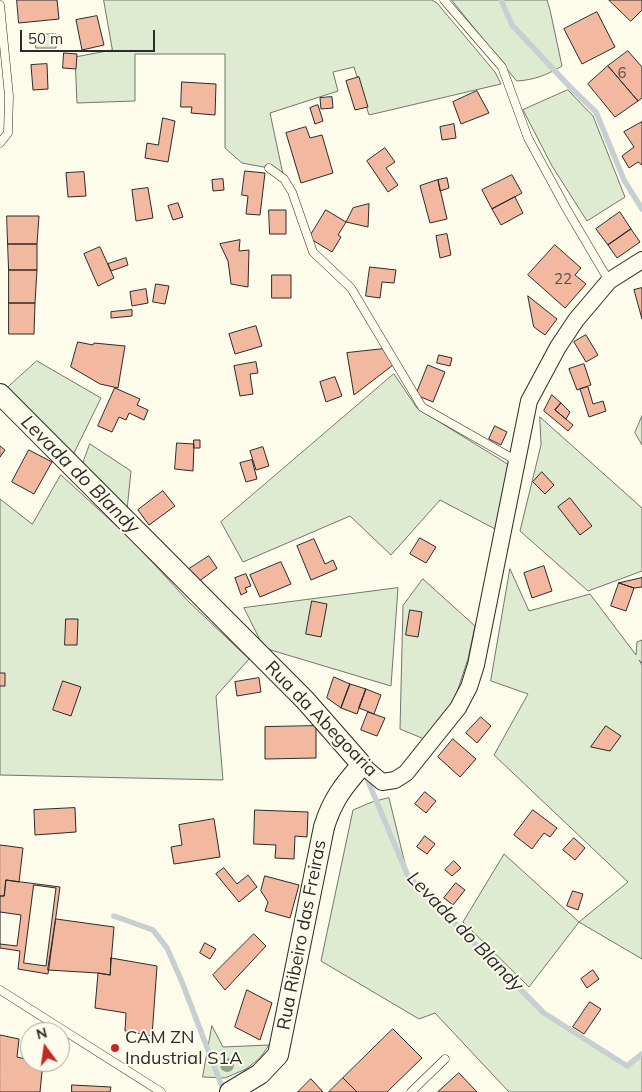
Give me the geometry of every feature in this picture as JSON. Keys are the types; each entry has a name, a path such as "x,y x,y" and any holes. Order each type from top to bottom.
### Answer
{"street":[{"name":"Rua da Abegoaria","path":"0,394 305,700 362,765 382,782 395,780 406,773 458,708 466,694 476,665 529,401 558,347 576,320 609,281 642,260"},
{"name":"Rua Ribeiro das Freiras","path":"233,1091 260,1074 278,1055 324,827 330,807 338,794 362,765"}],"lane":[{"path":"444,0 502,67 528,138 609,281"},
{"path":"0,5 9,96 8,133 0,143"},
{"path":"269,168 284,179 292,192 313,252 351,288 422,407 517,461"},
{"path":"0,990 161,1092"},
{"path":"411,1092 445,1059"}],"green space":[{"path":"104,0 432,0 437,3 495,72 501,84 369,115 354,67 333,72 338,91 270,113 284,179 269,168 242,163 225,148 225,54 135,54 135,101 77,103 75,57 112,50"},
{"path":"452,0 547,0 562,66 529,80 517,81"},
{"path":"36,34 56,34 56,48 36,48"},
{"path":"568,90 593,116 625,197 587,221 552,166 523,110"},
{"path":"37,361 101,398 72,457 5,390"},
{"path":"394,374 417,408 514,468 497,530 440,500 391,555 350,516 243,562 221,522"},
{"path":"642,416 642,445 635,433"},
{"path":"540,417 642,508 642,571 588,591 520,531 541,445"},
{"path":"90,444 131,471 127,510 82,466"},
{"path":"61,475 132,540 189,602 249,659 216,696 223,780 0,775 0,499 32,524"},
{"path":"510,569 529,611 590,594 636,655 637,642 642,640 642,663 639,660 642,665 642,959 579,922 628,882 494,755 528,694 491,681"},
{"path":"423,579 475,626 468,659 455,698 429,741 400,729 403,606"},
{"path":"398,588 391,686 264,648 244,608"},
{"path":"389,798 408,876 544,1013 626,1066 642,1054 642,1092 509,1092 435,1013 419,1019 321,961 353,810 372,802"},
{"path":"504,854 579,922 529,987 463,922"},
{"path":"212,1026 223,1047 269,1045 260,1058 246,1069 225,1078 203,1077"}],"building":[{"path":"17,0 57,0 59,19 19,23"},
{"path":"609,0 642,0 642,10 631,21"},
{"path":"597,12 615,47 582,64 564,29"},
{"path":"97,16 104,45 82,50 76,20"},
{"path":"628,51 642,67 642,98 638,101 608,66"},
{"path":"64,53 77,54 76,69 63,68"},
{"path":"47,64 48,89 33,90 31,65"},
{"path":"608,66 638,101 615,117 588,84"},
{"path":"359,77 368,107 355,110 346,81"},
{"path":"182,82 216,84 215,115 191,113 192,107 181,107"},
{"path":"477,91 489,113 461,124 453,102"},
{"path":"332,97 333,108 321,109 320,98"},
{"path":"318,105 323,121 315,124 310,108"},
{"path":"163,118 175,121 168,162 145,158 147,143 158,145"},
{"path":"642,122 642,165 638,162 629,168 622,156 634,147 624,132"},
{"path":"454,124 456,138 442,140 440,127"},
{"path":"306,127 310,138 322,135 333,173 301,183 286,133"},
{"path":"385,148 395,162 386,168 398,185 388,192 367,161"},
{"path":"245,171 265,173 260,215 246,214 248,196 242,195"},
{"path":"84,172 86,196 68,197 66,173"},
{"path":"512,175 522,193 492,209 482,190"},
{"path":"447,178 449,188 440,191 438,180"},
{"path":"223,179 224,190 213,191 212,180"},
{"path":"438,180 447,219 430,223 420,186"},
{"path":"148,188 153,218 136,221 132,190"},
{"path":"515,197 523,213 501,225 492,209"},
{"path":"178,203 183,217 173,220 168,206"},
{"path":"369,204 368,227 346,222 353,208"},
{"path":"269,210 286,210 286,234 270,234"},
{"path":"326,210 346,222 338,235 341,237 332,252 309,238"},
{"path":"620,212 631,229 608,245 596,229"},
{"path":"7,216 39,216 37,244 8,244"},
{"path":"631,229 640,242 617,258 608,245"},
{"path":"447,234 451,255 440,258 436,236"},
{"path":"240,240 239,251 249,250 248,287 231,284 228,261 220,244"},
{"path":"8,244 37,244 37,270 9,270"},
{"path":"555,245 581,268 575,275 586,284 565,308 528,275"},
{"path":"100,247 114,278 98,286 84,254"},
{"path":"126,258 128,265 111,271 108,264"},
{"path":"370,267 396,270 394,283 382,282 380,298 366,296"},
{"path":"9,270 37,270 35,303 9,303"},
{"path":"272,275 291,275 291,298 272,298"},
{"path":"156,284 169,286 165,304 153,302"},
{"path":"642,288 642,319 634,290"},
{"path":"146,289 148,303 132,306 130,292"},
{"path":"528,296 557,319 545,335 534,327"},
{"path":"9,303 35,303 34,334 9,334"},
{"path":"132,310 132,316 111,318 111,312"},
{"path":"256,326 262,346 235,354 229,334"},
{"path":"586,335 598,355 586,362 574,342"},
{"path":"78,342 93,345 94,343 125,346 118,388 100,384 71,367"},
{"path":"383,349 393,365 354,395 347,353"},
{"path":"439,355 452,358 450,366 437,363"},
{"path":"256,362 258,373 250,374 253,394 240,396 234,366"},
{"path":"584,364 591,385 577,390 569,369"},
{"path":"428,365 445,372 433,402 416,395"},
{"path":"335,377 342,396 326,402 320,382"},
{"path":"588,387 593,404 603,401 606,411 589,417 580,389"},
{"path":"115,388 140,399 137,405 148,410 144,420 129,413 126,420 119,417 112,432 98,426"},
{"path":"552,395 561,403 555,410 573,425 568,431 544,411"},
{"path":"561,403 570,412 566,419 555,410"},
{"path":"495,426 507,432 501,445 489,439"},
{"path":"194,440 200,440 200,448 194,448"},
{"path":"177,443 194,444 193,471 175,469"},
{"path":"0,446 5,450 0,457"},
{"path":"263,447 269,466 256,470 250,451"},
{"path":"29,450 52,462 34,494 12,482"},
{"path":"252,460 257,479 246,482 240,463"},
{"path":"542,472 554,485 545,494 533,482"},
{"path":"163,491 175,506 149,525 138,510"},
{"path":"570,498 592,526 580,535 558,507"},
{"path":"420,538 436,547 426,563 410,554"},
{"path":"314,539 325,564 333,560 337,569 311,580 297,546"},
{"path":"209,556 217,568 198,582 189,569"},
{"path":"281,562 291,584 260,597 250,575"},
{"path":"544,566 552,591 532,598 524,573"},
{"path":"246,574 251,586 245,588 247,592 241,595 235,578"},
{"path":"642,578 642,587 634,588 619,583"},
{"path":"619,583 634,588 626,611 611,606"},
{"path":"312,601 327,604 321,637 306,634"},
{"path":"410,610 422,612 418,637 406,635"},
{"path":"66,619 78,619 77,645 65,645"},
{"path":"0,673 5,673 5,686 0,686"},
{"path":"334,677 350,684 341,708 327,698"},
{"path":"259,678 261,692 237,696 235,682"},
{"path":"63,681 81,687 71,716 53,710"},
{"path":"350,684 366,689 357,714 341,708"},
{"path":"366,689 381,695 374,714 359,708"},
{"path":"368,712 385,718 377,736 361,730"},
{"path":"481,717 491,726 477,743 466,733"},
{"path":"316,726 316,758 265,759 265,727"},
{"path":"606,726 621,736 610,751 591,747"},
{"path":"453,739 476,759 460,777 438,757"},
{"path":"425,792 436,801 426,813 415,804"},
{"path":"75,808 76,832 35,835 34,810"},
{"path":"255,810 308,812 307,837 295,836 294,859 275,858 276,845 254,844"},
{"path":"533,810 557,828 550,837 544,833 532,849 514,835"},
{"path":"214,819 220,857 174,864 171,847 182,845 179,825"},
{"path":"425,836 435,844 427,854 417,847"},
{"path":"574,838 585,848 575,860 563,850"},
{"path":"0,845 23,848 19,882 6,880 4,896 0,896"},
{"path":"454,861 461,868 452,876 445,870"},
{"path":"224,868 237,884 248,875 257,887 239,902 216,874"},
{"path":"265,876 299,885 290,918 265,911 268,902 261,891"},
{"path":"6,880 60,887 48,974 18,969 20,951 0,948 0,896 4,896"},
{"path":"456,883 465,890 453,905 444,898"},
{"path":"34,885 56,888 46,966 24,963"},
{"path":"573,891 583,894 578,910 567,906"},
{"path":"0,912 21,915 17,946 0,944"},
{"path":"56,919 114,927 110,975 48,970"},
{"path":"254,934 266,946 225,990 213,975"},
{"path":"205,943 216,949 210,959 200,953"},
{"path":"111,958 157,966 152,1036 125,1031 126,1013 95,1008 98,973 110,975"},
{"path":"593,970 599,979 587,988 581,979"},
{"path":"247,990 272,1003 260,1040 235,1027"},
{"path":"590,1002 601,1009 584,1034 573,1027"},
{"path":"393,1029 422,1058 387,1092 357,1092 343,1078"},
{"path":"0,1035 19,1039 17,1057 20,1058 20,1072 42,1072 40,1092 0,1092"},
{"path":"459,1073 477,1092 438,1092"},
{"path":"343,1078 357,1092 329,1092"},
{"path":"311,1079 323,1092 298,1092"},
{"path":"72,1085 111,1087 110,1092 72,1092"}],"waterway":[{"path":"501,0 512,25 596,112 624,180 642,209"},
{"name":"Levada do Blandy","path":"365,774 408,876 544,1013 627,1066 642,1054"},
{"path":"114,916 153,930 167,948 221,1084"}],"place":[{"name":"CAM ZN Industrial S1A","path":"115,1048"}]}
